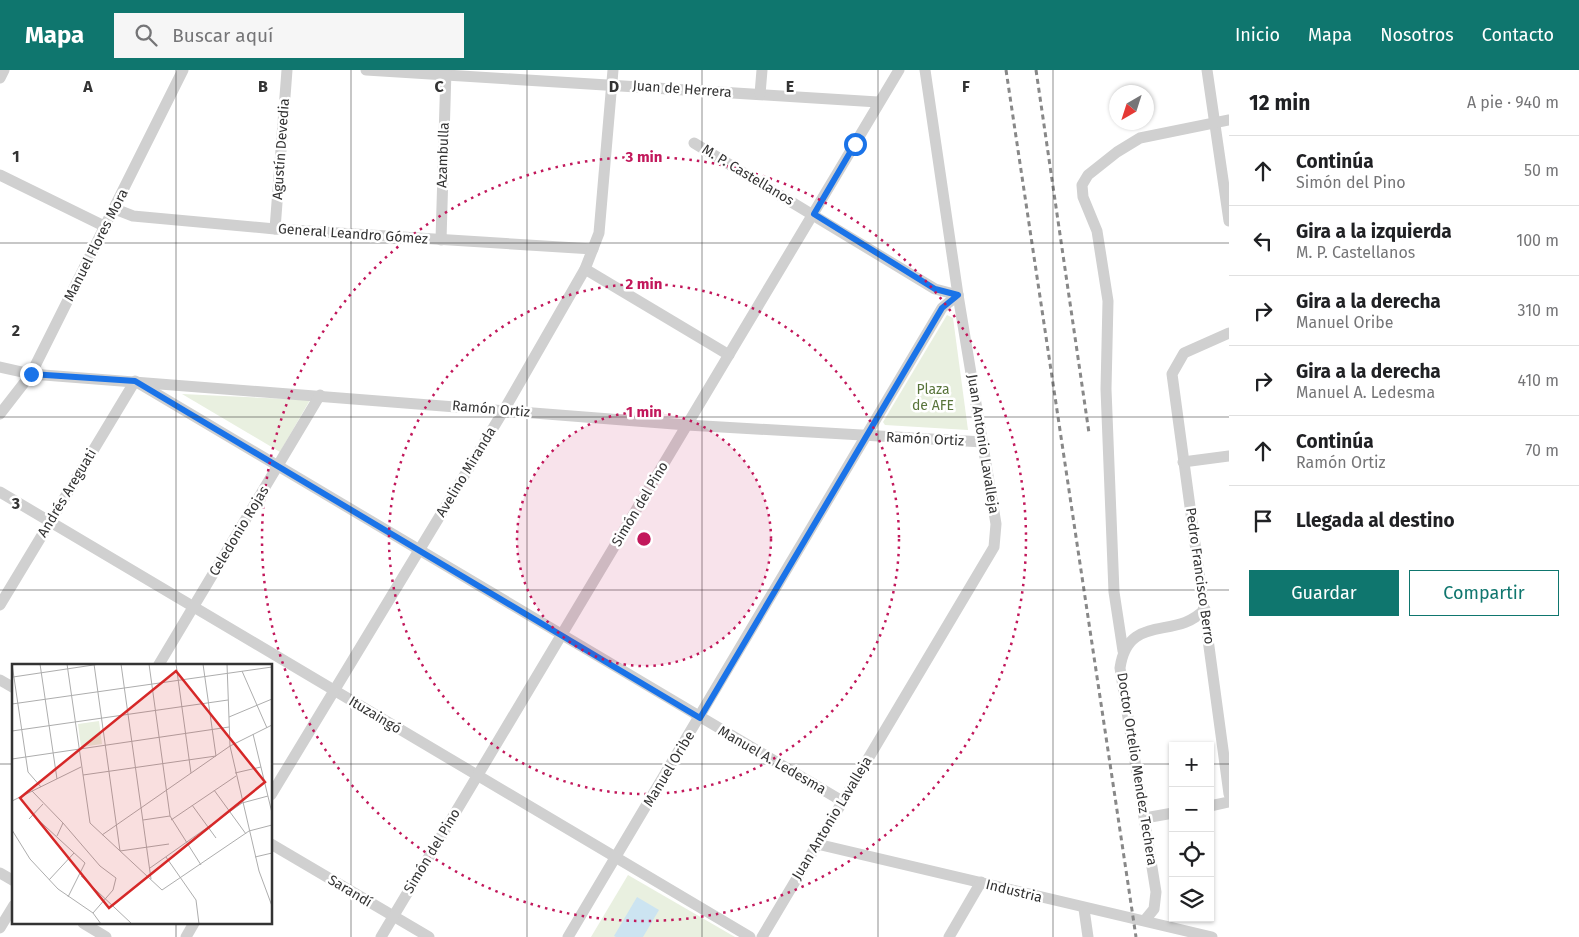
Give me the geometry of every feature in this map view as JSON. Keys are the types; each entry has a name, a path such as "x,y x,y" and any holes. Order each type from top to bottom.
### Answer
{"street":[{"path":"0,78 4,70"},
{"name":"Manuel Flores Mora","path":"0,414 31,374 183,70"},
{"name":"Agustín Devedia","path":"275,229 286,70"},
{"name":"Juan de Herrera","path":"366,70 446,72 611,85 878,102"},
{"name":"Avelino Miranda","path":"272,793 504,410 585,270 599,233 613,70"},
{"path":"760,94 762,70"},
{"name":"Simón del Pino","path":"381,937 814,214 878,102 899,70"},
{"name":"Juan Antonio Lavalleja","path":"762,937 994,546 996,524 958,295 924,70"},
{"path":"1207,70 1229,221"},
{"name":"Azambulla","path":"441,240 446,72"},
{"path":"1215,121 1229,120"},
{"name":"Doctor Ortelio Mendez Techera","path":"1145,920 1154,909 1156,892 1120,668 1123,651 1114,592 1106,389 1108,301 1097,231 1083,197 1082,185 1088,175 1117,152 1140,138 1215,121"},
{"name":"M. P. Castellanos","path":"694,143 935,289 958,295"},
{"path":"0,175 106,227"},
{"name":"General Leandro Gómez","path":"115,209 133,216 275,229 593,249"},
{"path":"585,270 729,355"},
{"name":"Manuel Oribe","path":"568,937 700,718 942,308 958,295"},
{"name":"Pedro Francisco Berro","path":"1229,333 1184,353 1178,359 1172,374 1229,794"},
{"name":"Ramón Ortiz","path":"0,367 31,374 687,425 983,442"},
{"name":"Manuel A. Ledesma","path":"135,381 842,801"},
{"name":"Andrés Areguati","path":"0,605 135,381"},
{"name":"Celedonio Rojas","path":"159,664 320,396"},
{"path":"1183,462 1229,456"},
{"name":"Ituzaingó","path":"0,492 750,937"},
{"path":"1123,651 1142,632 1186,624 1196,619 1205,610"},
{"path":"0,680 12,687"},
{"path":"1214,805 1229,802"},
{"path":"1145,818 1169,814"},
{"name":"Industria","path":"817,844 981,882 1084,909 1145,920 1212,937"},
{"name":"Sarandí","path":"272,845 428,937"},
{"path":"0,873 12,880"},
{"path":"949,937 981,882"},
{"path":"0,928 12,908"},
{"path":"1084,909 1088,937"},
{"path":"86,924 106,937"},
{"path":"186,937 193,924"}],"green space":[{"name":"Plaza de AFE","path":"947,315 953,318 968,430 885,425 883,422"},
{"path":"182,394 310,400 280,452"},
{"path":"628,875 735,937 591,937"}],"water":[{"path":"637,897 659,910 643,937 614,936"}],"railway":[{"path":"1006,70 1136,937"},
{"path":"1036,70 1089,433"}],"route":[{"path":"31,374 135,381 700,718 942,308 958,295 935,289 814,214 855,144"}]}
